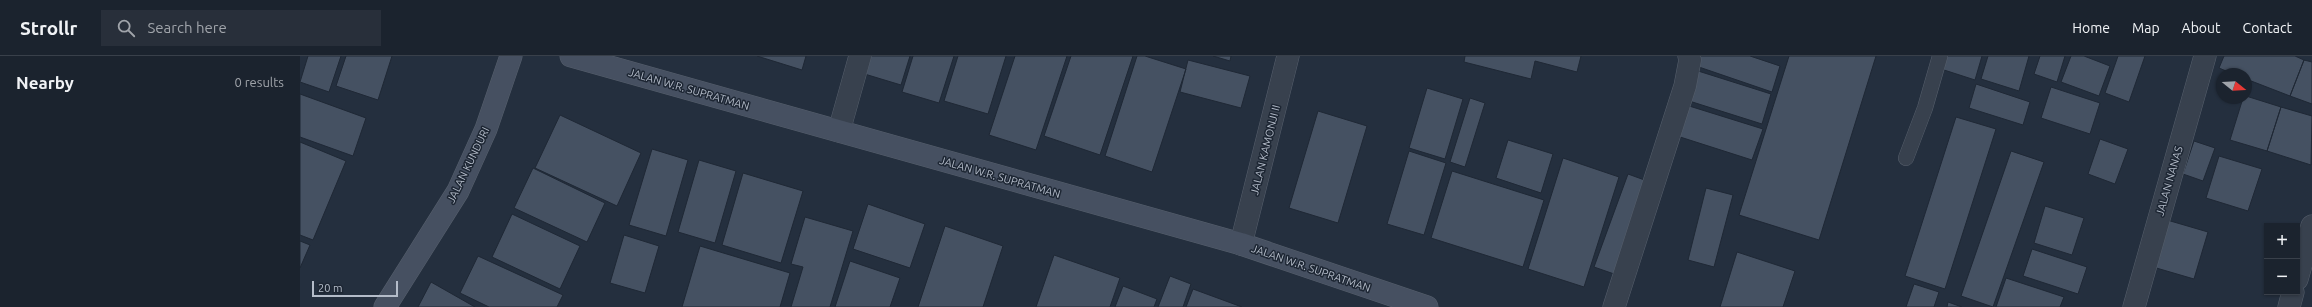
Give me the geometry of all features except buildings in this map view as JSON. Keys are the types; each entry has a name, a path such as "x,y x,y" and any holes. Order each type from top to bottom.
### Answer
{"street":[{"name":"JALAN KUNDURI","path":"385,307 458,191 486,129 511,56"},
{"name":"JALAN W.R. SUPRATMAN","path":"571,56 1241,244 1427,307"},
{"path":"839,131 860,56"},
{"name":"JALAN KAMONJI II","path":"1241,244 1288,56"},
{"path":"1614,307 1684,86 1690,60 1688,56"},
{"name":"JALAN NANAS","path":"2134,307 2205,56"},
{"path":"2300,268 2312,226"},
{"path":"2289,307 2292,295"}],"lane":[{"path":"1906,158 1925,108 1940,56"}]}
